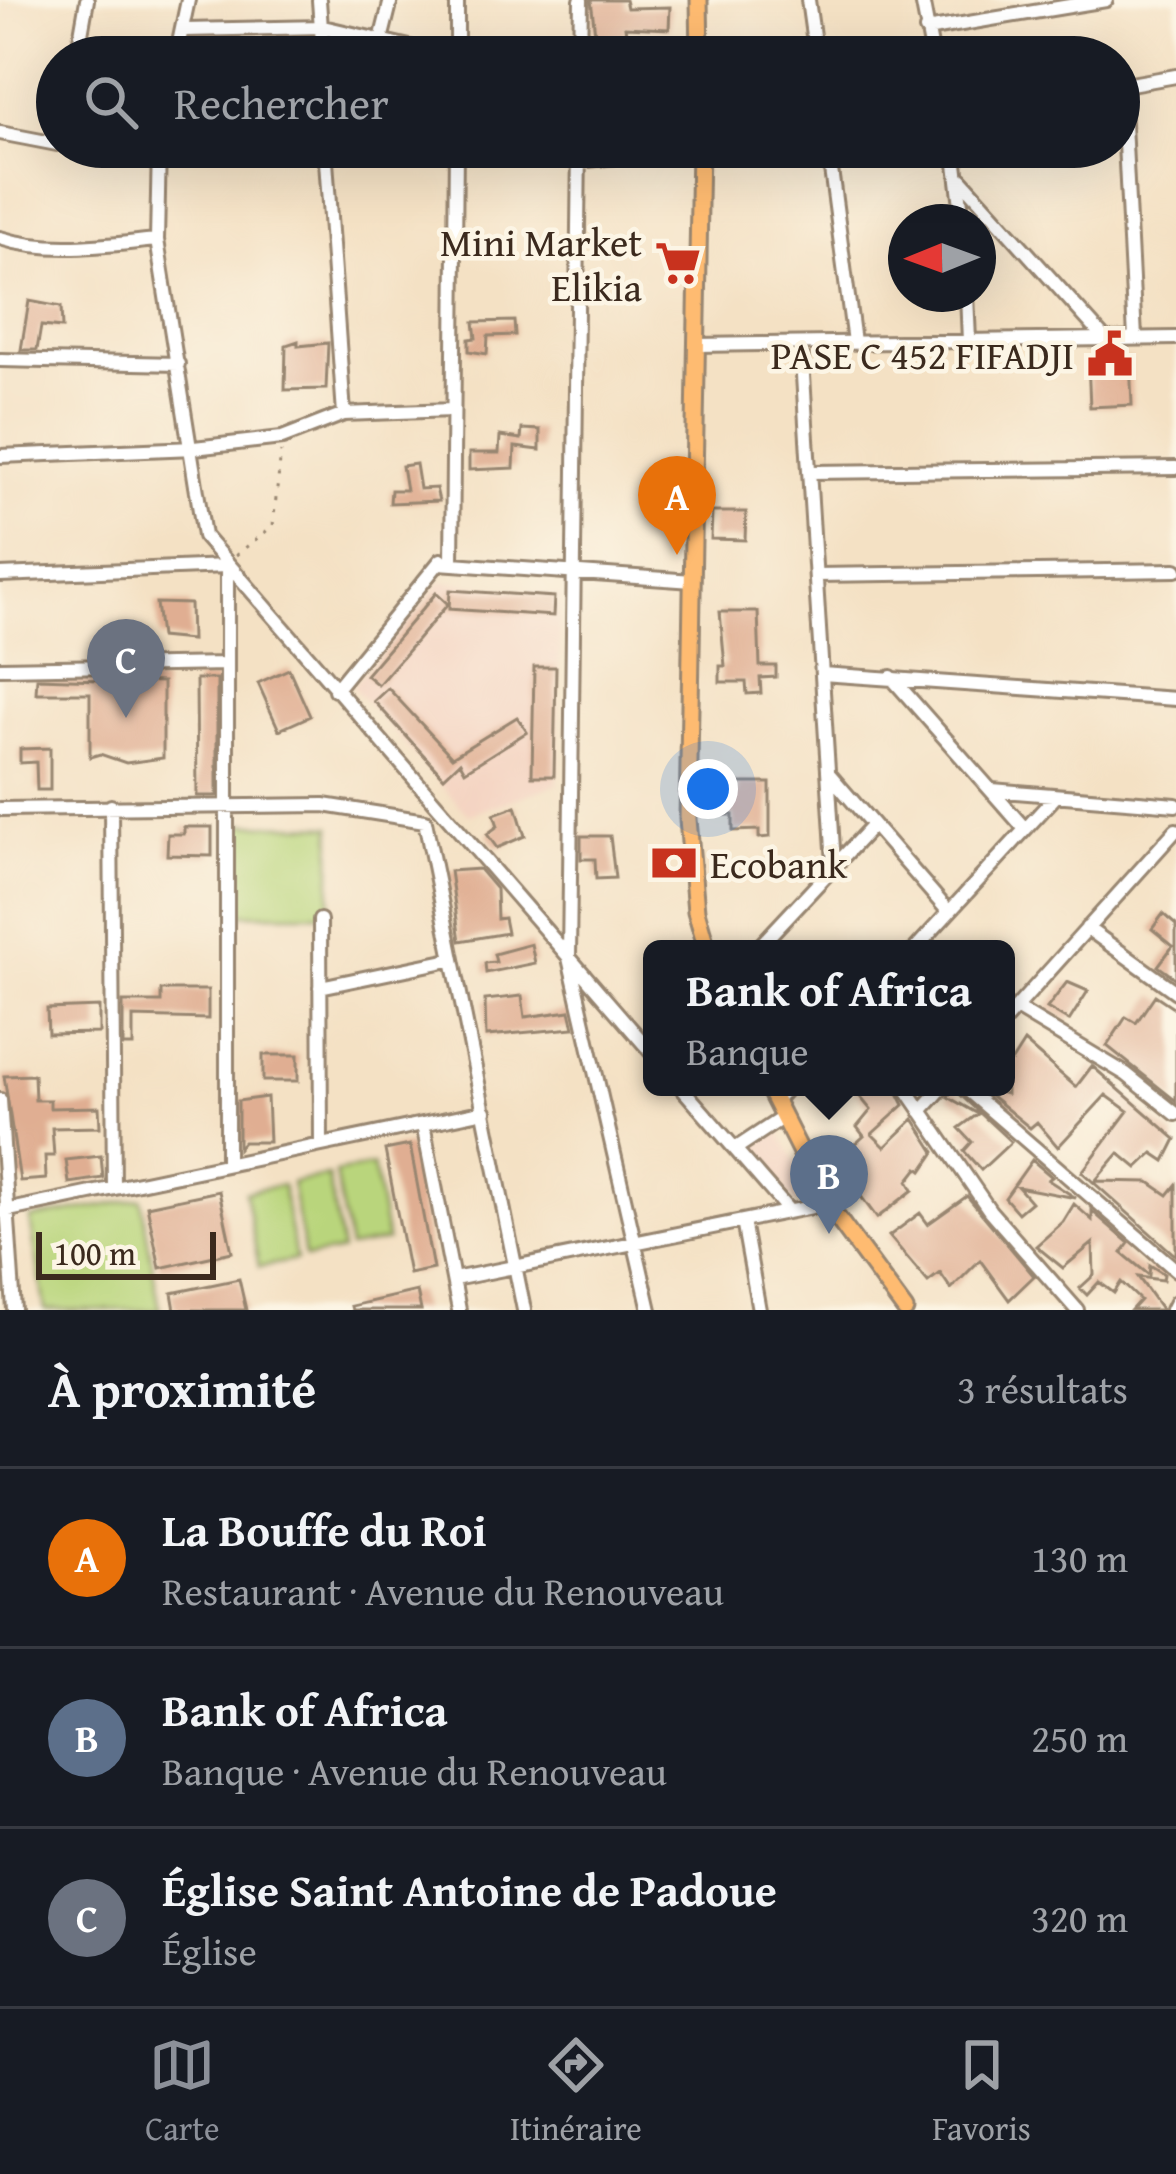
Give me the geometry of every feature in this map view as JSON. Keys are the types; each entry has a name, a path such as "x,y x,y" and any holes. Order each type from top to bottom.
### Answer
{"main road":[{"path":"700,0 700,36"},
{"path":"700,168 688,819 696,911 704,940"},
{"path":"772,1096 827,1204 904,1310"}],"street":[{"path":"80,36 87,0"},
{"path":"183,36 188,0"},
{"path":"320,0 323,36"},
{"path":"382,36 391,0"},
{"path":"456,36 458,0"},
{"path":"580,36 581,0"},
{"path":"808,0 813,36"},
{"path":"922,0 928,36"},
{"path":"926,30 1045,4 1106,0"},
{"path":"185,30 323,27 363,36"},
{"path":"1140,82 1176,76"},
{"path":"0,133 36,140"},
{"path":"159,168 157,240 194,448 204,536 643,1043"},
{"path":"326,168 344,414"},
{"path":"335,689 446,564 452,546 456,168"},
{"path":"579,168 569,958 650,1310"},
{"path":"831,168 854,342"},
{"path":"959,168 962,204"},
{"path":"1125,168 1135,338"},
{"path":"961,179 1105,339"},
{"path":"0,238 22,245 80,247 157,240"},
{"path":"968,312 969,341"},
{"path":"698,345 1176,338"},
{"path":"801,344 834,865"},
{"path":"0,360 178,364"},
{"path":"0,456 194,448 282,438 344,414 452,410"},
{"path":"810,472 1176,468"},
{"path":"446,564 692,580"},
{"path":"0,575 227,566"},
{"path":"226,1164 227,566"},
{"path":"816,575 1176,570"},
{"path":"0,668 227,664"},
{"path":"822,674 1176,699"},
{"path":"890,676 1025,829"},
{"path":"829,773 949,912"},
{"path":"991,790 1176,806"},
{"path":"923,940 1056,796"},
{"path":"0,808 324,805 425,820 524,1310"},
{"path":"111,806 114,1188"},
{"path":"766,940 872,825"},
{"path":"1015,1009 1176,830"},
{"path":"320,920 321,1145"},
{"path":"1087,928 1176,992"},
{"path":"320,987 450,960"},
{"path":"1015,1016 1126,1074 1176,1114"},
{"path":"689,1096 789,1211"},
{"path":"910,1096 990,1211 1077,1310"},
{"path":"921,1111 935,1096"},
{"path":"974,1096 1176,1270"},
{"path":"0,1100 14,1310"},
{"path":"4,1211 485,1111"},
{"path":"735,1149 782,1118"},
{"path":"423,1124 459,1310"},
{"path":"454,1279 827,1204"},
{"path":"743,1220 759,1310"},
{"path":"1172,1310 1176,1302"}],"path":[{"path":"227,566 244,546 273,526 282,438"}],"shaded area":[{"path":"441,581 560,595 558,784 468,815 352,686"},
{"path":"778,1130 816,1198 795,1204 749,1149"}],"green space":[{"path":"237,824 332,826 330,914 238,914"},
{"path":"373,1166 387,1241 349,1248 335,1173"},
{"path":"328,1176 342,1251 305,1258 291,1183"},
{"path":"282,1185 296,1260 259,1267 245,1192"},
{"path":"141,1199 160,1310 45,1310 30,1219"}],"building":[{"path":"591,0 625,0 627,8 670,7 669,29 625,27 626,34 595,36"},
{"path":"29,301 61,307 62,328 41,326 37,350 21,350"},
{"path":"514,321 515,335 488,336 487,354 469,351 469,339 476,338 474,322"},
{"path":"298,341 298,346 328,343 326,389 285,390 286,345"},
{"path":"1130,359 1132,405 1090,407 1088,361"},
{"path":"522,429 540,430 540,450 515,447 514,468 469,470 469,453 499,453 500,436 521,439"},
{"path":"416,464 420,489 436,488 439,501 390,503 391,490 406,490 402,466"},
{"path":"712,512 746,512 745,540 711,539"},
{"path":"450,590 554,597 553,616 449,609"},
{"path":"436,593 448,604 378,685 366,675"},
{"path":"156,603 190,604 191,640 160,637"},
{"path":"720,612 758,612 760,666 776,666 776,677 760,678 761,693 747,694 746,682 720,682 720,666 725,666"},
{"path":"534,667 556,667 554,776 532,776"},
{"path":"289,669 310,716 279,730 258,683"},
{"path":"37,678 163,682 163,758 126,763 100,754 90,757 90,693 36,693"},
{"path":"196,679 217,679 217,796 197,796"},
{"path":"388,688 452,757 517,717 527,732 465,771 460,762 444,777 374,701"},
{"path":"50,748 50,790 37,790 36,762 20,763 20,749"},
{"path":"738,783 770,783 770,837 759,838 759,830 733,831 733,815 719,815 719,795 738,795"},
{"path":"516,806 525,836 497,848 487,834 498,826 494,814"},
{"path":"184,827 212,827 212,856 167,855 168,834 184,834"},
{"path":"581,836 610,836 615,878 596,879 595,859 581,859"},
{"path":"479,869 496,889 497,919 504,918 507,933 460,941 450,871"},
{"path":"1163,914 1176,925 1176,979 1158,966 1173,946 1152,929"},
{"path":"531,944 535,963 486,973 485,963 496,962 494,954"},
{"path":"1067,982 1088,991 1069,1021 1047,1008"},
{"path":"161,990 208,990 208,1019 133,1017 133,1046 123,1046 123,1002 161,1002"},
{"path":"1155,995 1176,1009 1176,1101 1107,1046 1126,1017 1136,1023"},
{"path":"522,996 525,1017 570,1011 574,1028 486,1036 485,1000"},
{"path":"99,1007 99,1033 48,1034 47,1009"},
{"path":"1024,1042 1076,1087 1092,1066 1176,1139 1165,1161 1153,1153 1137,1168 1119,1153 1095,1181 1149,1182 1168,1195 1176,1185 1176,1256 1082,1172 1128,1111 1106,1095 1058,1147 1037,1122 1030,1128 991,1096 1015,1096 1015,1056"},
{"path":"263,1055 298,1055 298,1081 263,1081"},
{"path":"34,1075 35,1100 50,1100 50,1108 99,1107 100,1127 52,1128 54,1156 45,1156 46,1179 20,1181 4,1076"},
{"path":"859,1096 900,1096 904,1105 872,1134 885,1147 914,1119 935,1152 908,1181 913,1190 877,1218 854,1187 866,1174 848,1151 864,1136 857,1127 871,1110"},
{"path":"962,1096 1011,1142 981,1170 964,1151 972,1142 959,1128 978,1114 948,1097"},
{"path":"267,1097 269,1142 243,1142 238,1148 238,1101"},
{"path":"410,1145 433,1269 409,1274 385,1150"},
{"path":"101,1156 103,1178 69,1183 66,1160"},
{"path":"1032,1160 1052,1177 1048,1180 1076,1198 1018,1187 1031,1202 1018,1213 1005,1198"},
{"path":"219,1191 232,1252 160,1268 147,1206"},
{"path":"967,1196 1034,1276 1009,1300 980,1260 951,1289 940,1273 928,1282 889,1236 920,1213 928,1224"},
{"path":"1074,1204 1092,1220 1092,1211 1129,1243 1122,1253 1149,1275 1150,1265 1164,1274 1163,1280 1138,1277 1162,1310 1131,1310 1140,1300 1121,1282 1114,1293 1099,1282 1087,1295 1080,1288 1094,1275 1093,1243 1063,1268 1036,1246 1063,1222"},
{"path":"239,1279 246,1310 175,1310 172,1293"},
{"path":"417,1291 421,1310 352,1310 351,1306"}],"place":[{"name":"Mini Market Elikia","path":"678,263"},
{"name":"PASE C 452 FIFADJI","path":"1110,354"},
{"name":"La Bouffe du Roi","path":"677,555"},
{"name":"Église Saint Antoine de Padoue","path":"126,718"},
{"name":"Ecobank","path":"674,863"},
{"name":"Bank of Africa","path":"829,1234"}]}
